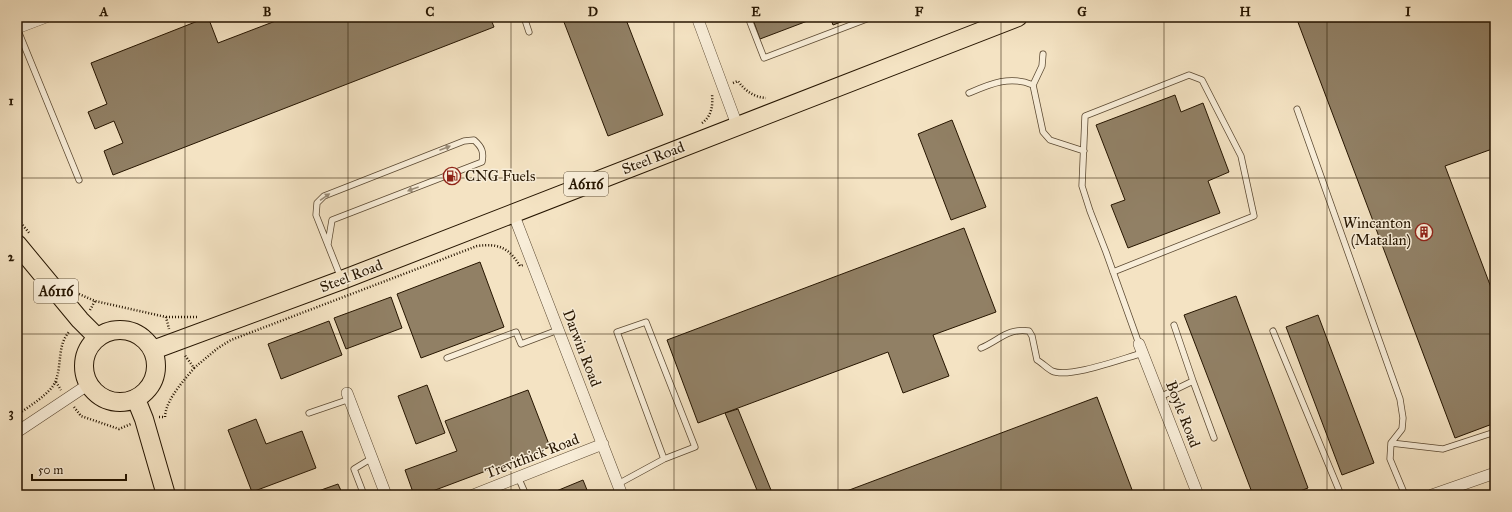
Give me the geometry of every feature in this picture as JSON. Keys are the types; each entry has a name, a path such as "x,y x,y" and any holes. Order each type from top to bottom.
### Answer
{"main road":[{"name":"Steel Road","path":"153,350 342,280 737,124 1018,17"},
{"name":"A6116","path":"17,244 80,320 98,337"},
{"path":"121,329 134,332 145,338 153,350 157,362 156,375 150,387 136,399 123,402 111,401 99,396 89,384 84,372 84,360 88,348 98,337 109,331 121,329"},
{"path":"136,399 144,419 166,495"}],"street":[{"path":"17,28 46,17"},
{"path":"697,17 737,124"},
{"name":"Darwin Road","path":"513,213 622,495"},
{"name":"Boyle Road","path":"1141,348 1198,495"},
{"path":"17,432 89,384"},
{"path":"348,396 386,495"},
{"name":"Trevithick Road","path":"473,495 603,444"},
{"path":"1432,495 1495,473"}],"lane":[{"path":"524,17 529,32"},
{"path":"748,17 764,58 872,17"},
{"path":"17,28 79,180"},
{"path":"1043,54 1042,66 1032,85 1043,132 1050,140 1084,151"},
{"path":"981,348 996,342 1004,335 1017,330 1029,331 1032,336 1037,360 1053,371 1069,372 1099,366 1141,348 1090,211 1082,186 1085,116 1189,75 1202,80 1241,156 1254,216 1113,272"},
{"path":"969,93 989,84 1006,80 1026,82 1032,85"},
{"path":"1297,109 1400,399 1403,418 1402,429 1392,443 1390,459 1404,495"},
{"path":"328,244 332,220 482,162 483,153 480,145 474,140 464,141 324,196 317,203 316,215 342,280"},
{"path":"617,484 664,459 695,447 646,322 617,332 664,459"},
{"path":"1174,325 1214,438"},
{"path":"447,358 516,332 521,344 558,330"},
{"path":"1273,331 1341,495"},
{"path":"1160,396 1193,381"},
{"path":"309,413 348,396"},
{"path":"1392,443 1443,449 1495,432"},
{"path":"364,495 354,469 372,458"},
{"path":"518,477 526,495"}],"path":[{"path":"697,126 707,120 712,106 712,91 738,82 744,90 755,96 764,98 770,97"},
{"path":"194,368 218,348 231,340 478,246 487,245 501,247 513,255 520,266 532,261"},
{"path":"17,415 40,399 56,382 64,337 91,310 95,301"},
{"path":"166,317 200,316"},
{"path":"56,382 81,416 118,429 144,419 165,417"}],"building":[{"path":"208,17 218,43 286,17 490,17 494,27 113,175 104,151 123,143 114,121 95,129 88,112 107,104 91,63"},
{"path":"562,17 625,17 663,115 608,136"},
{"path":"752,17 818,17 760,39"},
{"path":"830,17 854,17 833,25"},
{"name":"Wincanton (Matalan)","path":"1296,17 1495,17 1495,148 1445,166 1495,298 1495,423 1455,438"},
{"path":"1175,95 1181,112 1203,103 1229,172 1208,181 1220,213 1128,248 1111,205 1125,200 1096,125"},
{"path":"952,120 986,207 951,220 918,134"},
{"path":"964,228 996,312 933,335 949,376 903,393 888,352 698,423 667,340"},
{"path":"480,262 504,327 421,358 397,294"},
{"path":"1236,296 1308,488 1290,495 1253,495 1184,315"},
{"path":"391,297 402,328 346,349 334,318"},
{"path":"1318,315 1374,463 1342,475 1286,327"},
{"path":"329,321 342,355 281,379 268,344"},
{"path":"427,385 445,433 416,444 398,396"},
{"path":"528,390 550,447 422,495 414,495 405,470 457,451 445,421"},
{"path":"1097,397 1134,495 1098,495 1097,492 1089,495 836,495"},
{"path":"738,409 773,495 759,495 725,413"},
{"path":"256,419 266,444 302,431 316,468 252,492 228,430"},
{"path":"583,480 589,495 556,495 554,492"},
{"path":"338,484 343,495 307,495"}],"place":[{"name":"CNG Fuels","path":"452,176"},
{"name":"Wincanton (Matalan)","path":"1424,232"}]}
